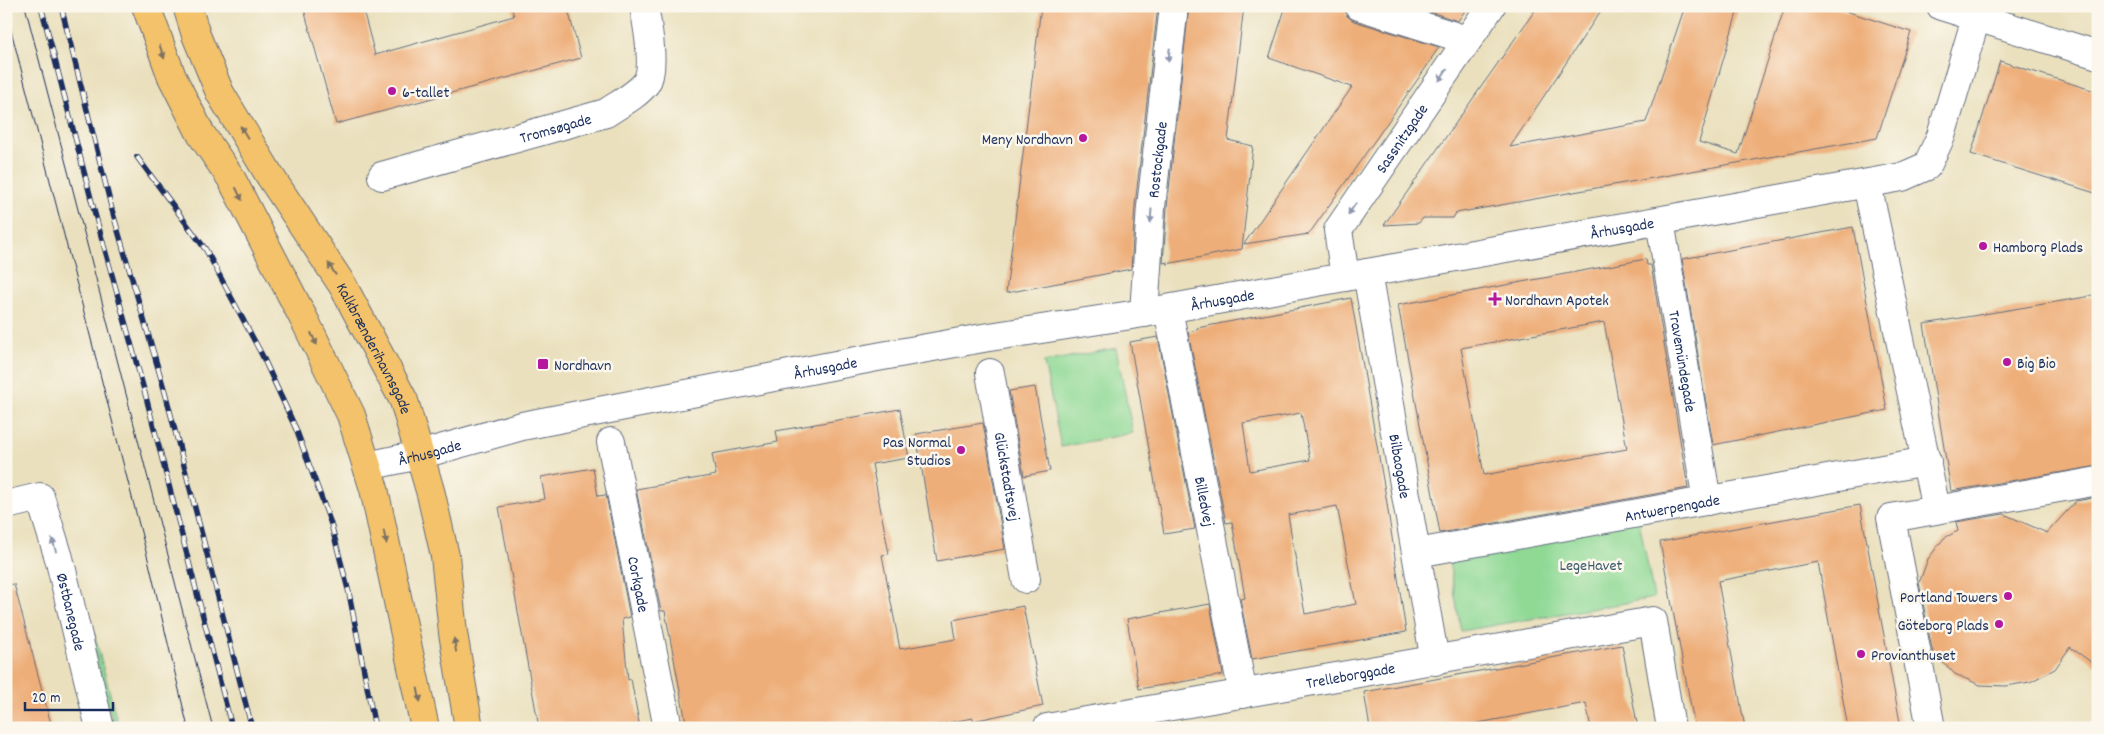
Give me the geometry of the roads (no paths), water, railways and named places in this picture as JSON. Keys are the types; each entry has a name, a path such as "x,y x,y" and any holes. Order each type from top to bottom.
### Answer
{"main road":[{"path":"146,6 172,77 201,134 232,178 351,415 374,489 425,728"},
{"name":"Kalkbrænderihavnsgade","path":"187,6 196,35 220,93 270,176 310,233 343,286 404,401 445,556 453,633 468,728"}],"street":[{"name":"Tromsøgade","path":"382,176 606,113 630,97 647,82 650,48 644,6"},
{"name":"Rostockgade","path":"1156,311 1151,207 1174,6"},
{"path":"1359,6 1467,40"},
{"name":"Sassnitzgade","path":"1356,275 1338,230 1491,6"},
{"path":"1941,6 2098,55"},
{"name":"Århusgade","path":"367,466 419,455 522,426 632,403 941,345 1156,311 1902,178 1927,166 1941,136 1976,18"},
{"path":"1867,184 1936,510"},
{"name":"Travemündegade","path":"1660,221 1707,501"},
{"name":"Bilbaogade","path":"1356,275 1417,554 1435,661"},
{"name":"Billedvej","path":"1156,311 1242,694"},
{"name":"Glückstadtsvej","path":"990,373 1026,579"},
{"name":"Corkgade","path":"611,442 668,728"},
{"name":"Antwerpengade","path":"1417,554 1927,461"},
{"path":"1931,728 1890,518 2098,481"},
{"name":"Østbanegade","path":"6,505 40,497 59,558 100,728"},
{"name":"Trelleborggade","path":"1047,728 1653,622 1671,728"}],"tram line":[{"path":"25,6 213,728"},
{"path":"6,11 149,563 188,728"}],"railway":[{"path":"41,6 95,214 146,397 232,728"},
{"path":"61,6 112,210 165,392 252,728"},
{"path":"137,157 206,250 262,355 296,429 331,524 349,593 375,728"}],"place":[{"name":"6-tallet","path":"392,91"},
{"name":"Meny Nordhavn","path":"1083,138"},
{"name":"Hamborg Plads","path":"1983,246"},
{"name":"Nordhavn Apotek","path":"1495,299"},
{"name":"Big Bio","path":"2007,362"},
{"name":"Nordhavn","path":"543,364"},
{"name":"Pas Normal Studios","path":"961,450"},
{"name":"Portland Towers","path":"2008,596"},
{"name":"Göteborg Plads","path":"1999,624"},
{"name":"Provianthuset","path":"1861,654"}],"park label":[{"name":"LegeHavet","path":"1591,564"}]}
